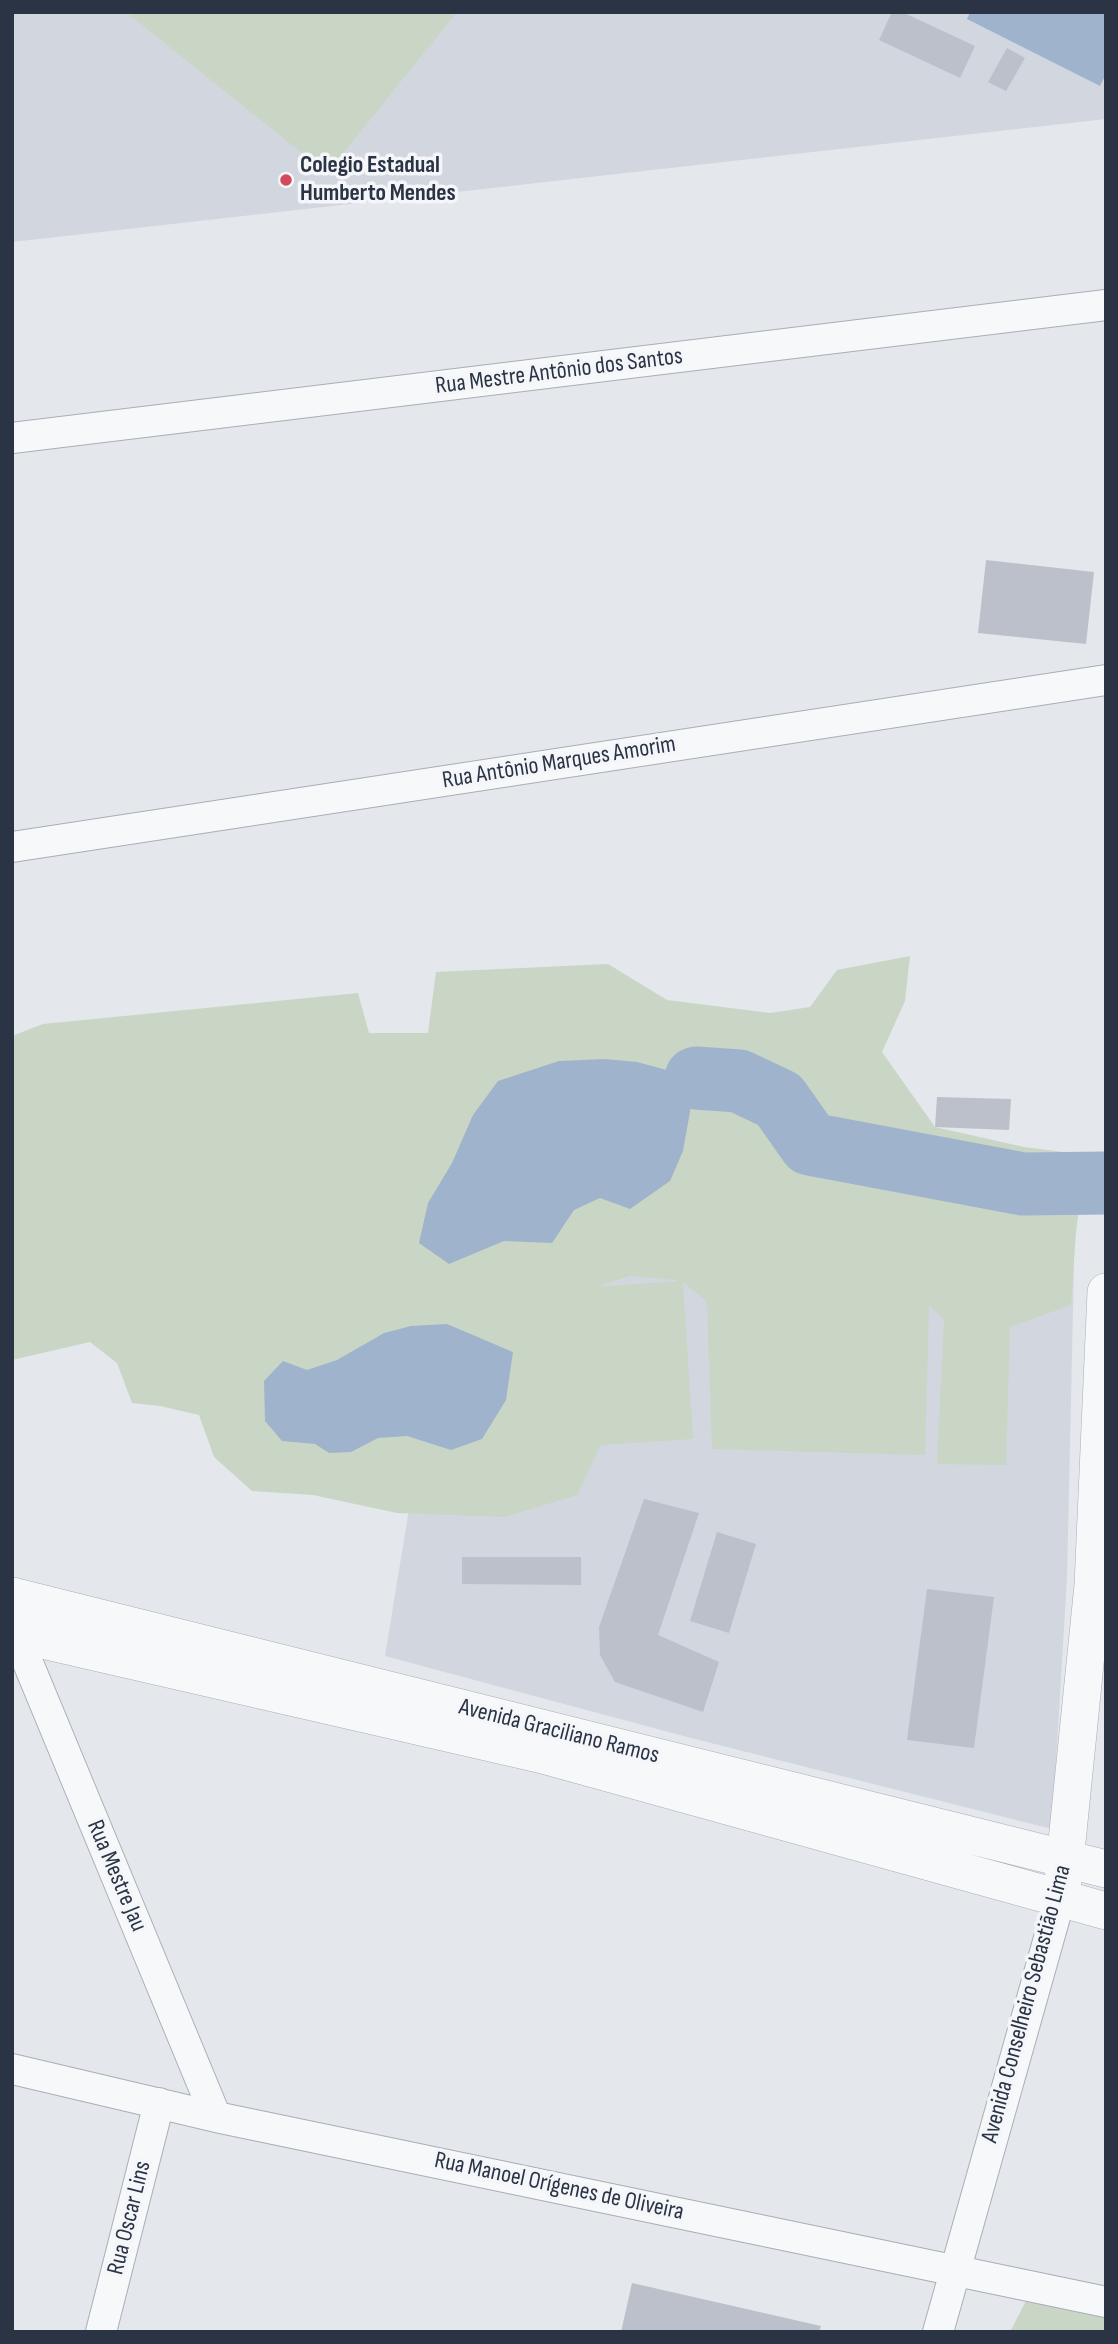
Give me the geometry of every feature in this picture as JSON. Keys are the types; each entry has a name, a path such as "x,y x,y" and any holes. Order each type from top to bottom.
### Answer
{"street":[{"name":"Rua Mestre Antônio dos Santos","path":"12,438 1106,305"},
{"name":"Rua Antônio Marques Amorim","path":"12,847 1106,680"},
{"name":"Avenida Conselheiro Sebastião Lima","path":"938,2332 1060,1899 1093,1585 1106,1292"},
{"name":"Avenida Graciliano Ramos","path":"12,1596 1106,1869"},
{"name":"Avenida Graciliano Ramos","path":"13,1631 543,1755 1106,1911"},
{"name":"Rua Mestre Jau","path":"13,1631 216,2117"},
{"name":"Rua Manoel Orígenes de Oliveira","path":"12,2068 216,2117 1106,2302"},
{"name":"Rua Oscar Lins","path":"101,2332 159,2104"}],"shaded area":[{"name":"Colegio Estadual Humberto Mendes","path":"12,12 1106,12 1106,119 12,242"},
{"path":"449,1264 1074,1264 1067,1577 1052,1829 691,1738 385,1656"}],"green space":[{"path":"126,12 457,12 327,173"},
{"path":"910,956 905,1001 882,1052 935,1127 1024,1147 1071,1153 1082,1187 1071,1305 1010,1327 1006,1465 937,1464 944,1320 929,1305 925,1455 712,1449 707,1302 683,1282 693,1439 601,1445 577,1495 504,1517 397,1513 313,1495 252,1491 214,1457 199,1415 132,1403 117,1363 90,1342 12,1360 12,1036 43,1024 358,993 369,1033 428,1033 436,972 608,964 667,1000 770,1013 810,1007 837,970","holes":["630,1276 677,1281 595,1287"]},
{"path":"1029,2295 1106,2313 1106,2332 1010,2332"}],"water":[{"path":"970,12 1106,12 1106,74 1100,86 967,19"},
{"path":"605,1059 637,1062 696,1078 683,1151 670,1181 630,1209 600,1198 574,1210 552,1243 504,1241 449,1264 419,1243 428,1203 452,1163 473,1115 498,1081 559,1061"},
{"path":"447,1324 513,1352 506,1400 482,1439 451,1450 407,1436 378,1438 351,1452 329,1453 315,1444 282,1441 265,1421 264,1381 283,1361 307,1370 337,1360 384,1333 411,1326"}],"building":[{"path":"892,12 902,12 975,46 960,78 879,40"},
{"path":"1007,48 1025,58 1006,91 988,82"},
{"path":"986,560 1094,572 1086,644 978,633"},
{"path":"937,1097 1011,1099 1009,1130 935,1127"},
{"path":"644,1499 699,1513 658,1635 719,1662 703,1712 615,1682 600,1655 599,1627"},
{"path":"717,1532 756,1544 729,1633 690,1621"},
{"path":"462,1557 581,1557 581,1585 462,1584"},
{"path":"927,1589 994,1597 974,1748 907,1740"},
{"path":"632,2283 821,2326 819,2332 621,2332"}],"waterway":[{"path":"696,1078 739,1081 779,1100 810,1144 1023,1184 1106,1183"}],"place":[{"name":"Colegio Estadual Humberto Mendes","path":"286,180"}]}
